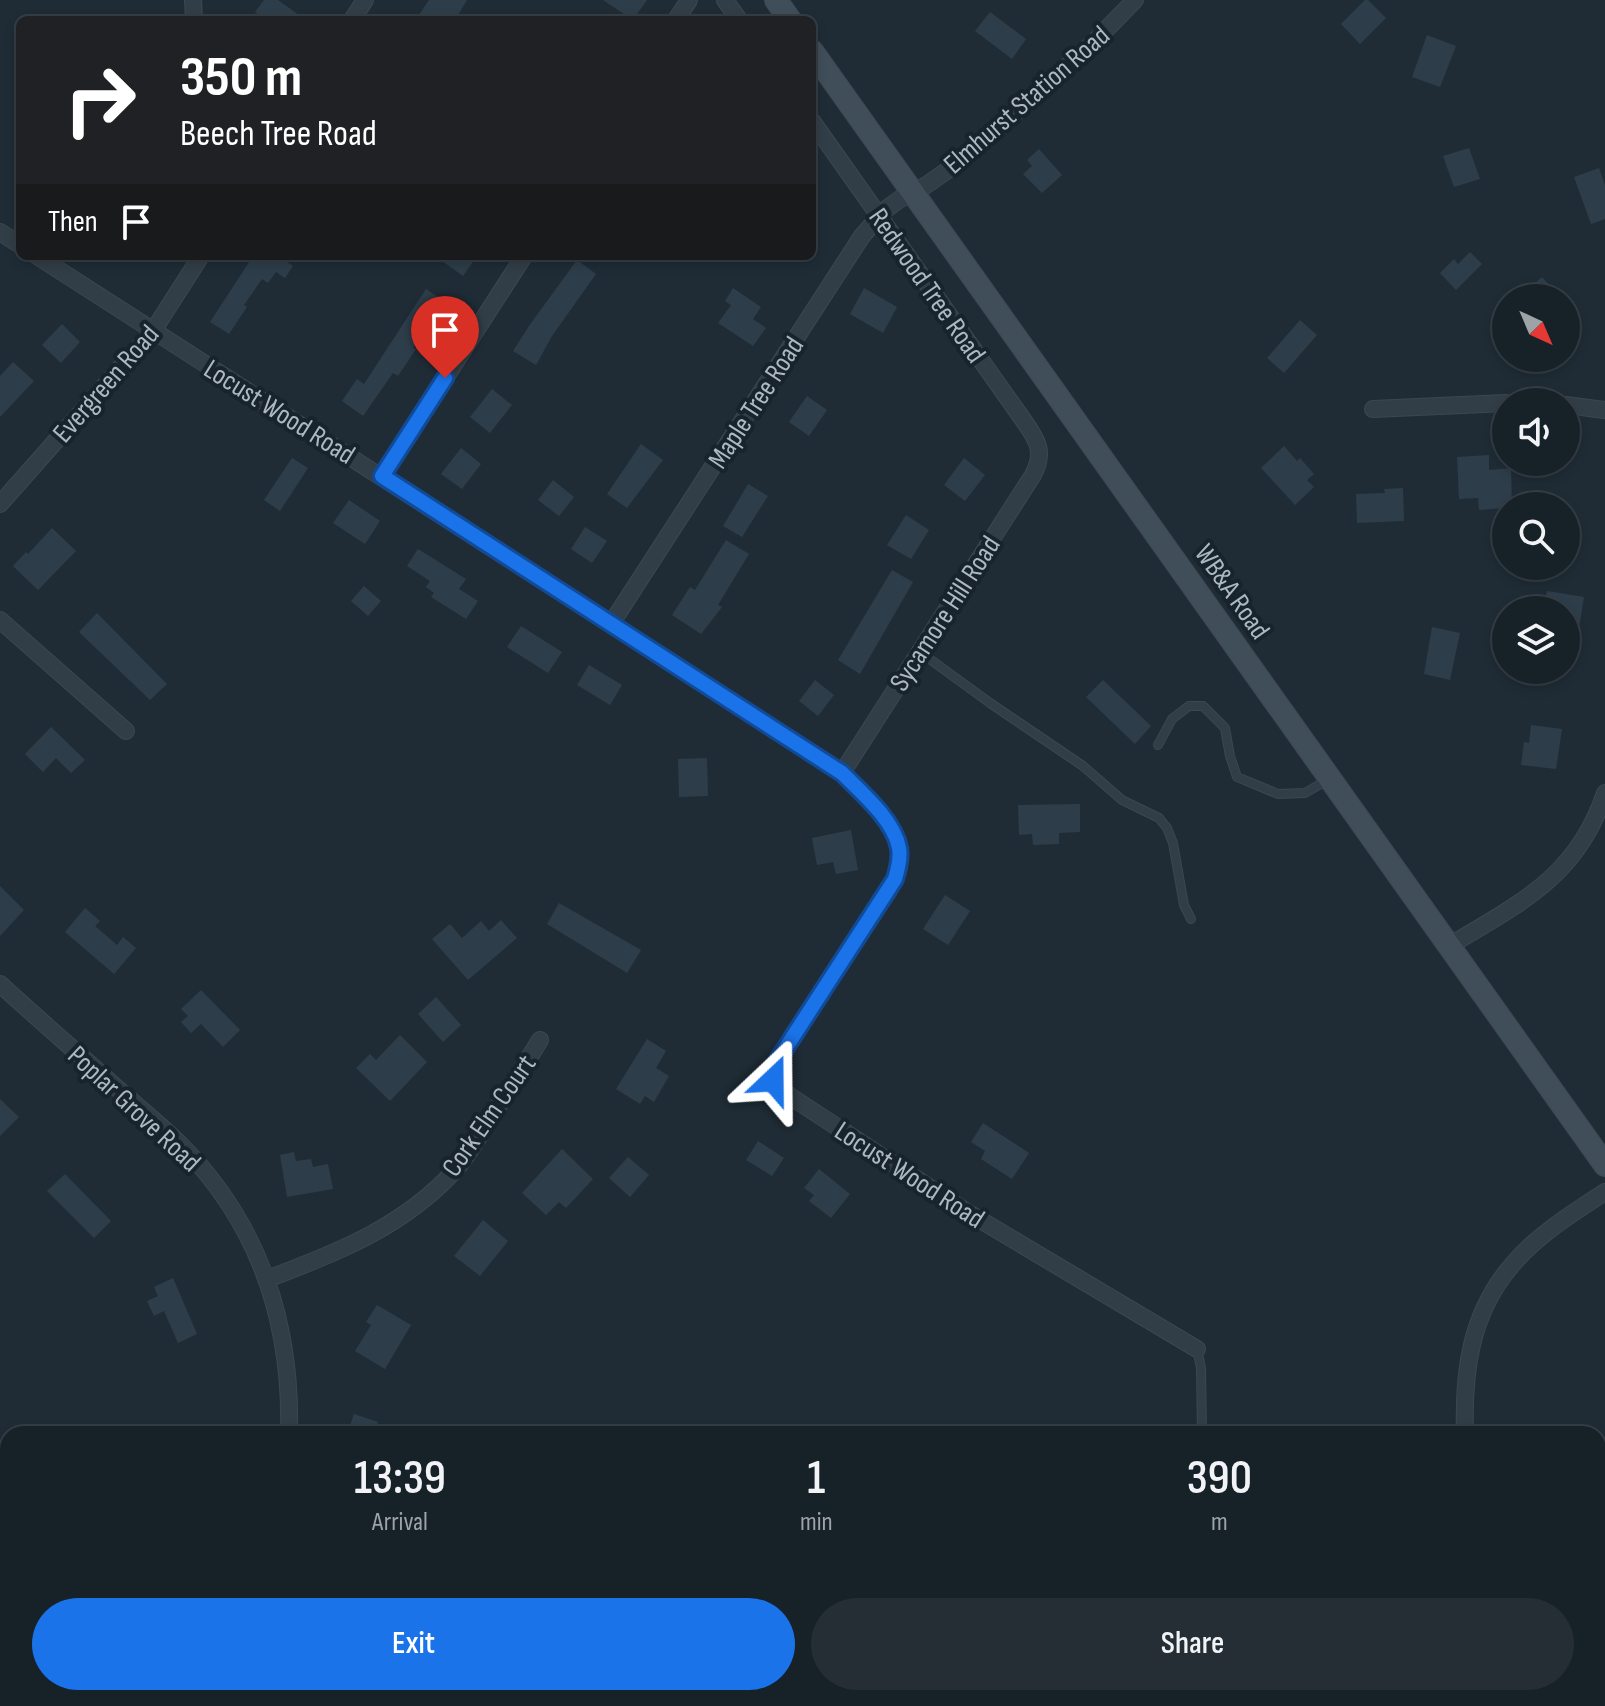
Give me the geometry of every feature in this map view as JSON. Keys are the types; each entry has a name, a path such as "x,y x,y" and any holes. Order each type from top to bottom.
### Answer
{"street":[{"name":"Elmhurst Station Road","path":"912,192 965,158 1093,43 1135,0"},
{"name":"WB&A Road","path":"816,57 1605,1165"},
{"name":"Redwood Tree Road","path":"816,127 1024,421 1040,451"},
{"name":"Maple Tree Road","path":"611,624 862,236 880,216 912,192"},
{"name":"Locust Wood Road","path":"43,260 842,773 893,830 899,848 899,863 895,879 878,907 772,1069 773,1080 779,1089 967,1212 1197,1349"},
{"name":"Evergreen Road","path":"0,504 153,331 198,260"},
{"path":"382,476 521,260"},
{"path":"1373,409 1492,404"},
{"path":"1580,407 1605,410"},
{"name":"Sycamore Hill Road","path":"842,773 1033,475 1040,451"},
{"path":"0,620 126,731"},
{"path":"1449,946 1523,900 1556,874 1575,854 1589,831 1605,793"},
{"name":"Poplar Grove Road","path":"0,984 182,1147 230,1208 267,1279 275,1303 283,1338 289,1426"},
{"name":"Cork Elm Court","path":"267,1279 356,1244 408,1213 432,1193 480,1136 540,1040"},
{"path":"1465,1426 1468,1358 1485,1307 1498,1285 1513,1264 1537,1241 1605,1192"}],"lane":[{"path":"920,651 1083,766 1122,800 1159,818 1173,843 1184,905 1191,919"},
{"path":"1158,745 1172,719 1189,706 1203,706 1225,728 1237,777 1278,794 1305,793 1330,779"},
{"path":"1197,1349 1201,1368 1202,1426"}],"building":[{"path":"264,0 278,0 300,16 261,16 255,12"},
{"path":"429,0 467,0 457,16 419,15"},
{"path":"603,0 647,0 636,16 627,16"},
{"path":"1365,0 1386,18 1360,44 1341,24"},
{"path":"990,12 1026,39 1012,59 975,31"},
{"path":"1427,35 1456,46 1440,87 1412,77"},
{"path":"1469,148 1480,179 1454,187 1443,156"},
{"path":"1039,149 1062,175 1042,193 1023,174 1032,166 1027,160"},
{"path":"1599,168 1605,185 1605,219 1591,224 1574,177"},
{"path":"1470,252 1482,264 1456,290 1440,273 1454,259 1458,264"},
{"path":"250,260 284,260 293,266 285,278 276,272 268,283 262,279 229,334 210,322"},
{"path":"441,260 474,260 463,276"},
{"path":"577,260 596,274 552,336 536,365 513,351"},
{"path":"1542,277 1548,284 1534,284"},
{"path":"733,288 761,307 753,319 766,328 753,346 718,323 731,305 725,301"},
{"path":"864,288 897,307 883,333 850,314"},
{"path":"426,289 444,301 398,376 393,373 363,416 342,401 357,379 364,384"},
{"path":"1300,320 1317,335 1284,373 1267,358"},
{"path":"62,324 80,342 61,363 42,345"},
{"path":"13,362 34,381 0,417 0,376"},
{"path":"492,389 512,405 490,433 470,417"},
{"path":"807,396 827,410 809,436 789,422"},
{"path":"641,444 663,460 627,508 607,494"},
{"path":"1284,446 1314,474 1307,480 1314,487 1295,505 1261,468"},
{"path":"461,448 481,464 462,489 441,474"},
{"path":"1489,455 1492,476 1511,476 1512,492 1492,492 1492,509 1479,510 1478,498 1459,499 1457,457"},
{"path":"292,458 308,468 280,511 264,500"},
{"path":"964,458 985,475 965,501 944,485"},
{"path":"553,480 574,497 559,516 538,500"},
{"path":"748,484 768,496 742,537 723,526"},
{"path":"1403,488 1404,521 1357,523 1356,494 1385,493 1384,489"},
{"path":"349,500 380,521 365,544 333,523"},
{"path":"906,515 929,530 911,559 887,545"},
{"path":"585,527 607,541 592,563 571,549"},
{"path":"52,528 76,551 38,590 13,566"},
{"path":"726,540 749,554 718,605 722,607 701,634 672,615 690,587 695,590"},
{"path":"418,549 466,579 459,589 478,601 466,619 431,597 434,593 426,587 430,581 407,566"},
{"path":"892,570 913,582 860,674 838,660"},
{"path":"364,586 381,601 368,616 351,601"},
{"path":"1547,591 1578,596 1546,596"},
{"path":"1580,596 1584,597 1580,622"},
{"path":"97,613 167,684 150,700 79,632"},
{"path":"521,626 562,652 548,673 507,647"},
{"path":"1432,627 1460,633 1450,680 1424,674"},
{"path":"589,665 622,685 610,705 577,685"},
{"path":"815,680 834,695 818,716 799,701"},
{"path":"1103,680 1151,726 1135,744 1086,697"},
{"path":"1531,725 1562,729 1556,769 1521,765 1524,742 1529,743"},
{"path":"51,727 85,760 71,773 56,758 43,772 25,754"},
{"path":"707,758 708,796 679,797 678,759"},
{"path":"1080,804 1080,832 1059,833 1059,844 1033,845 1032,834 1019,835 1018,805"},
{"path":"851,830 858,870 836,874 833,862 817,865 812,838"},
{"path":"0,886 24,910 0,936"},
{"path":"945,895 970,911 948,945 923,929"},
{"path":"559,903 641,950 627,973 547,924"},
{"path":"85,908 100,921 95,926 117,945 123,937 136,948 114,974 65,932"},
{"path":"501,920 517,938 468,980 432,939 450,924 462,938 481,921 489,931"},
{"path":"201,990 240,1030 223,1047 201,1024 191,1033 181,1022 188,1016 181,1009"},
{"path":"436,997 461,1025 443,1042 418,1014"},
{"path":"400,1035 427,1062 390,1101 356,1068 370,1054 376,1060"},
{"path":"647,1039 666,1051 656,1068 669,1076 654,1102 645,1096 640,1104 616,1089"},
{"path":"0,1099 19,1117 0,1136"},
{"path":"983,1123 1029,1153 1012,1179 981,1159 985,1151 971,1142"},
{"path":"758,1141 784,1158 772,1176 746,1160"},
{"path":"562,1149 593,1179 566,1208 559,1202 546,1215 522,1193"},
{"path":"294,1152 296,1161 311,1159 313,1167 328,1164 333,1189 287,1197 280,1155"},
{"path":"628,1157 649,1175 630,1197 609,1178"},
{"path":"819,1169 850,1194 831,1218 809,1201 814,1195 804,1188"},
{"path":"65,1174 111,1221 94,1238 47,1191"},
{"path":"483,1220 508,1241 480,1276 454,1256"},
{"path":"173,1278 197,1334 178,1343 164,1311 154,1316 147,1301 158,1296 154,1287"},
{"path":"377,1305 411,1325 385,1369 355,1351 371,1325 366,1322"},
{"path":"354,1414 378,1422 377,1426 350,1426"}],"route":[{"path":"445,378 382,476 842,773 893,830 899,848 895,879 772,1069 773,1080"}]}
